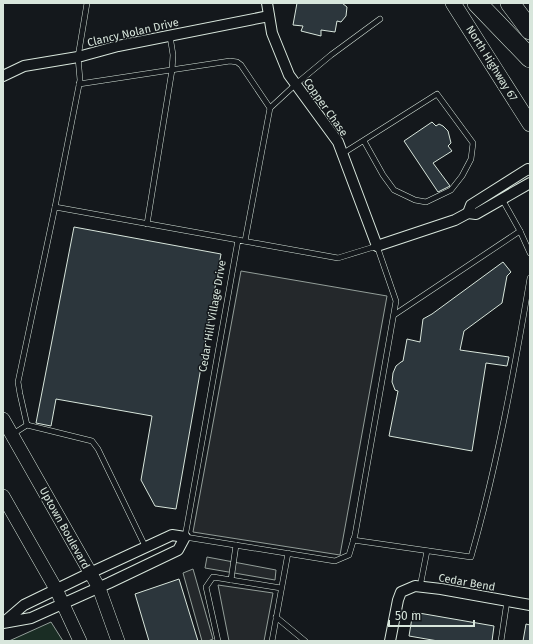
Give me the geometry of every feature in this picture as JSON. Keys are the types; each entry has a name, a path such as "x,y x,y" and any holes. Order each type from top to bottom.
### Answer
{"highway":[{"path":"477,3 530,58"},
{"path":"510,3 530,30"}],"main road":[{"name":"North Highway 67","path":"453,3 530,124"}],"street":[{"name":"Copper Chase","path":"267,3 272,33 289,75 338,142 377,246"},
{"name":"Clancy Nolan Drive","path":"3,76 24,66 78,57 118,46 269,16"},
{"path":"468,213 471,205 528,169 530,170"},
{"path":"377,246 455,220 468,213 476,214 530,183"},
{"name":"Uptown Boulevard","path":"3,419 99,588 118,641"},
{"path":"3,496 64,604 80,641"},
{"path":"56,589 172,536 185,536"},
{"name":"Cedar Hill Village Drive","path":"56,589 24,605 3,623 31,618 99,588 178,550 185,536"},
{"name":"Cedar Bend","path":"390,641 401,592 415,586 530,605"}],"lane":[{"path":"28,426 18,382 80,80 78,57 87,3"},
{"path":"245,241 270,108 343,45 380,19"},
{"path":"147,224 172,70 173,55 170,36"},
{"path":"79,84 230,61 237,62 241,65 270,108"},
{"path":"342,154 437,94 472,143 471,159 462,176 451,190 426,202 415,200 394,190 383,175 364,141"},
{"path":"502,199 520,231 530,253"},
{"path":"55,207 338,258 377,246 396,301 354,540 349,555 335,561 185,536"},
{"path":"394,315 520,231"},
{"name":"Cedar Hill Village Drive","path":"185,536 238,240"},
{"path":"354,540 471,557 486,503 517,353 530,278"},
{"path":"12,434 28,426 92,441 98,449 146,548"},
{"path":"231,580 236,545"},
{"path":"420,587 427,551"},
{"path":"272,641 288,553"},
{"path":"218,641 206,587 213,577 282,588"},
{"path":"500,641 508,601"},
{"path":"276,617 305,641"}],"green space":[{"path":"51,622 63,641 9,641"}],"shaded area":[{"path":"241,271 387,296 340,555 193,532"},
{"path":"207,557 276,570 275,580 205,568"},
{"path":"193,569 213,639 208,641 202,641 183,573"},
{"path":"218,585 273,593 264,641 229,641"}],"building":[{"path":"297,3 342,3 347,7 346,16 341,22 337,21 335,32 321,30 321,36 301,31 303,26 293,25"},
{"path":"432,122 436,126 439,124 443,126 448,131 451,143 448,146 452,151 433,163 450,186 438,192 404,141"},
{"path":"74,227 221,254 176,509 155,506 141,480 152,416 56,399 51,426 36,423"},
{"path":"503,262 511,272 507,276 502,303 464,331 460,350 509,357 507,366 486,363 472,451 389,436 398,391 395,390 392,382 393,373 396,366 403,361 407,339 420,342 423,319"},
{"path":"179,579 198,641 149,641 135,594"},
{"path":"413,612 494,626 492,641 438,641 409,636"},
{"path":"526,624 530,625 530,641 523,641"}]}
